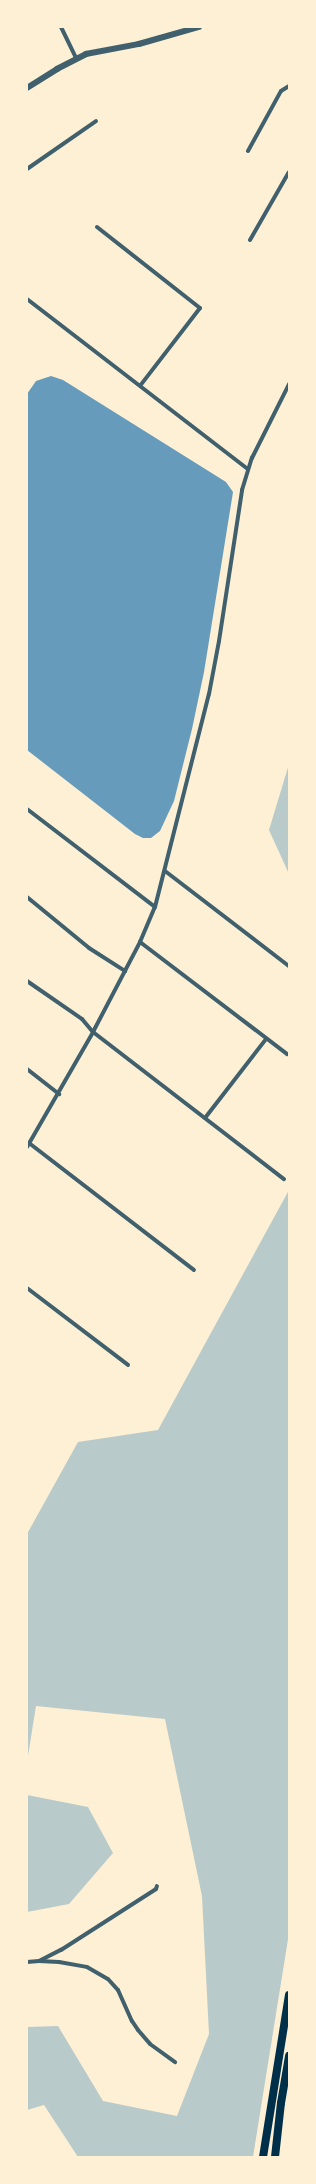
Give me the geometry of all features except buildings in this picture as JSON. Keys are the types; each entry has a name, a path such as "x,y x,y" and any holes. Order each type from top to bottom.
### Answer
{"highway":[{"path":"263,2154 289,1995"},
{"path":"275,2157 281,2103 289,2056"}],"street":[{"path":"61,27 76,58"},
{"path":"27,88 76,58 92,53 138,44 199,27"},
{"path":"248,150 281,91 288,86"},
{"path":"27,169 96,121"},
{"path":"250,240 289,172"},
{"path":"97,227 200,308 140,386"},
{"path":"27,299 248,469"},
{"path":"194,1270 28,1145 59,1094 93,1032 140,942 155,907 209,694 219,641 242,490 248,469 289,384"},
{"path":"27,809 155,907"},
{"path":"165,871 289,966"},
{"path":"27,897 89,948 125,971"},
{"path":"140,942 287,1054"},
{"path":"27,981 82,1019 93,1032 284,1179"},
{"path":"205,1118 266,1039"},
{"path":"27,1069 59,1094"},
{"path":"27,1288 128,1365"},
{"path":"39,1961 61,1950 156,1889 157,1886"},
{"path":"27,1962 59,1962 87,1967 108,1979 118,1990 132,2021 138,2030 150,2044 175,2062"}],"shaded area":[{"path":"289,764 289,874 269,830"},
{"path":"289,1190 289,1933 253,2157 78,2157 44,2105 27,2110 27,2027 58,2026 103,2101 177,2116 209,2034 202,1896 165,1719 36,1706 27,1762 27,1534 78,1442 158,1430"},
{"path":"27,1795 88,1807 113,1853 69,1904 27,1912"}],"water":[{"path":"51,376 63,380 226,482 233,492 204,672 192,729 174,801 160,831 151,838 143,838 135,834 27,750 27,394 36,381"}]}
